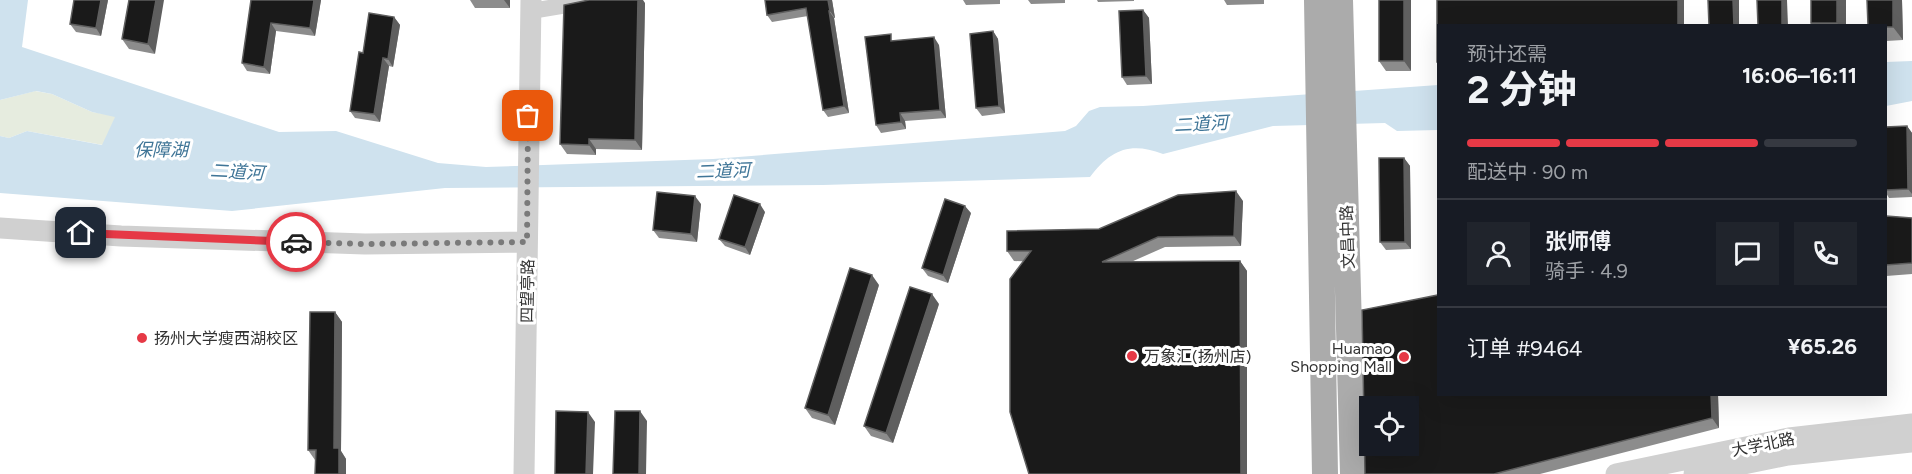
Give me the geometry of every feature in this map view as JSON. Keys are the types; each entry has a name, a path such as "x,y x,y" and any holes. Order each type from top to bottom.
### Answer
{"main road":[{"name":"文昌中路","path":"1317,0 1344,153 1353,474"},
{"name":"文昌中路","path":"1325,474 1318,137 1330,79 1340,0"}],"street":[{"path":"531,6 597,0"},
{"name":"四望亭路","path":"524,474 531,6"},
{"path":"0,228 121,236 353,244 527,242"},
{"name":"大学北路","path":"1616,474 1789,438 1912,424"},
{"name":"大学北路","path":"1694,474 1788,455 1912,442"}],"shaded area":[{"path":"35,91 52,94 92,112 116,116 103,145 27,131 9,138 0,136 0,100"}],"water":[{"path":"0,0 28,0 22,47 279,132 336,131 438,163 486,167 713,159 1065,131 1076,126 1089,111 1100,107 1437,85 1437,130 1397,131 1385,123 1273,126 1163,154 1140,148 1122,150 1105,160 1090,177 823,185 445,188 232,211 0,193 0,136 9,138 27,131 102,145 115,117 92,112 52,94 36,91 0,100"},
{"path":"1912,61 1912,101 1887,106 1887,62"}],"building":[{"path":"74,0 101,0 96,28 70,24"},
{"path":"129,0 156,0 148,44 122,39"},
{"path":"251,0 314,0 310,28 271,23 264,67 242,63"},
{"path":"589,0 638,0 635,140 589,139 589,145 560,144 564,5"},
{"path":"765,0 828,0 844,106 823,110 806,8 767,15"},
{"path":"1379,0 1404,0 1404,61 1379,61"},
{"path":"1437,0 1678,0 1678,24 1437,24"},
{"path":"1708,0 1733,0 1734,24 1709,24"},
{"path":"1757,0 1782,0 1782,24 1758,24"},
{"path":"1811,0 1837,0 1837,23 1811,23"},
{"path":"1867,0 1893,0 1893,27 1887,27 1887,24 1868,24"},
{"path":"1143,10 1146,76 1122,77 1119,11"},
{"path":"369,13 394,17 388,59 383,58 374,114 350,111 359,52 363,53"},
{"path":"993,31 999,106 976,108 970,34"},
{"path":"891,34 891,41 934,37 940,110 900,113 901,122 876,125 865,37"},
{"path":"1907,126 1908,189 1887,190 1887,127"},
{"path":"1379,158 1404,158 1405,242 1380,242"},
{"name":"万象汇(扬州店)","path":"1236,191 1234,236 1158,237 1102,262 1240,261 1241,474 1029,474 1010,412 1010,279 1031,251 1007,251 1007,231 1099,229 1178,195"},
{"path":"657,192 695,196 691,234 653,230"},
{"path":"734,195 760,204 745,247 719,239"},
{"path":"945,199 965,206 943,275 922,268"},
{"path":"1887,216 1912,218 1912,263 1887,265"},
{"path":"850,268 872,275 828,415 805,408"},
{"path":"910,287 932,294 886,433 864,426"},
{"name":"Huamao Shopping Mall","path":"1437,295 1437,396 1711,396 1712,418 1494,474 1365,474 1365,456 1419,456 1419,396 1364,396 1362,310"},
{"path":"310,312 335,312 334,448 339,448 339,474 315,474 316,450 308,450"},
{"path":"556,411 588,412 586,474 555,474"},
{"path":"615,411 640,411 639,474 613,474"}],"way so far":[{"path":"296,242 365,244 527,242 528,116"}],"place":[{"name":"扬州大学瘦西湖校区","path":"142,338"},
{"name":"万象汇(扬州店)","path":"1132,356"},
{"name":"Huamao Shopping Mall","path":"1404,357"}],"route":[{"path":"81,233 296,242"}],"water label":[{"name":"二道河","path":"1201,124"},
{"name":"保障湖","path":"161,150"},
{"name":"二道河","path":"723,171"},
{"name":"二道河","path":"237,172"}]}
